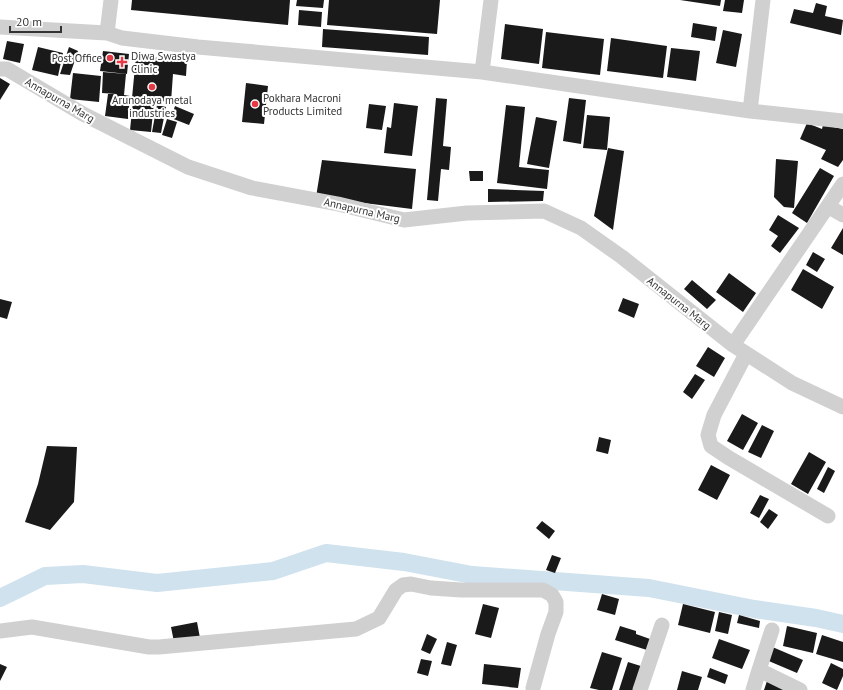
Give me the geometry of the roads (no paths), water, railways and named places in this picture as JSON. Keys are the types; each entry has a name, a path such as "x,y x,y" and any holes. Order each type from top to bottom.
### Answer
{"street":[{"path":"107,33 111,0"},
{"path":"482,72 491,0"},
{"path":"750,111 763,0"},
{"path":"0,26 107,33 122,38 198,47 482,72 750,111 843,121"},
{"name":"Annapurna Marg","path":"0,69 7,69 83,114 188,168 252,188 338,204 404,220 467,213 544,211 581,228 622,257 746,354 792,383 843,407"},
{"path":"733,345 843,184"},
{"path":"828,207 843,215"},
{"path":"746,354 714,415 708,435 711,446 828,516"},
{"path":"0,631 32,627 149,647 190,645 356,629 379,618 396,590 403,585 411,584 431,588 461,590 543,590 552,595 556,602 556,612 548,634 535,689"},
{"path":"640,690 662,625"},
{"path":"753,690 772,630"},
{"path":"759,670 800,690"}],"waterway":[{"path":"0,598 45,576 83,574 157,583 273,571 326,553 404,562 472,575 649,588 754,609 816,618 843,624"}],"place":[{"name":"Post Office","path":"110,58"},
{"name":"Diwa Swastya Clinic","path":"122,62"},
{"name":"Arunodaya metal industries","path":"152,87"},
{"name":"Pokhara Macroni Products Limited","path":"255,104"}]}
